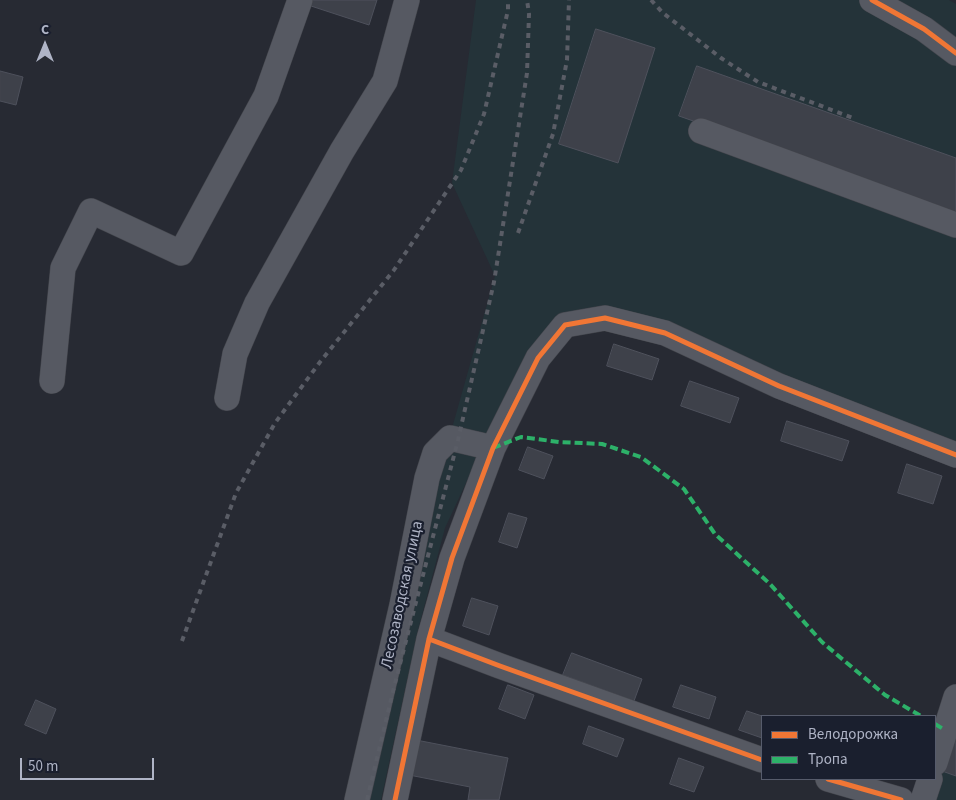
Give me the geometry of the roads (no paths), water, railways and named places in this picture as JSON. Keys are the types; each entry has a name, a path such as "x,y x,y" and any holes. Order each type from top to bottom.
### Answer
{"street":[{"path":"52,381 63,268 91,211 181,253 266,96 300,0"},
{"path":"226,398 235,354 258,303 342,151 385,81 407,0"},
{"path":"872,0 924,29 956,53"},
{"path":"700,131 956,225"},
{"path":"395,800 429,639 452,558 493,448 538,358 565,325 604,318 665,333 780,386 956,455"},
{"name":"Лесозаводская улица","path":"358,800 402,606 427,478 435,453 450,438 493,448"},
{"path":"429,639 509,670 761,760"},
{"path":"936,760 956,697"},
{"path":"831,780 901,800"},
{"path":"923,800 930,780"}],"railway":[{"path":"182,641 236,493 275,423 320,362 394,270 461,170 484,114 508,10 508,0"},
{"path":"367,800 393,691 458,440 494,282 527,73 529,14 527,0"},
{"path":"518,233 553,134 567,60 569,0"},
{"path":"651,0 663,13 721,58 758,82 853,118"}]}
